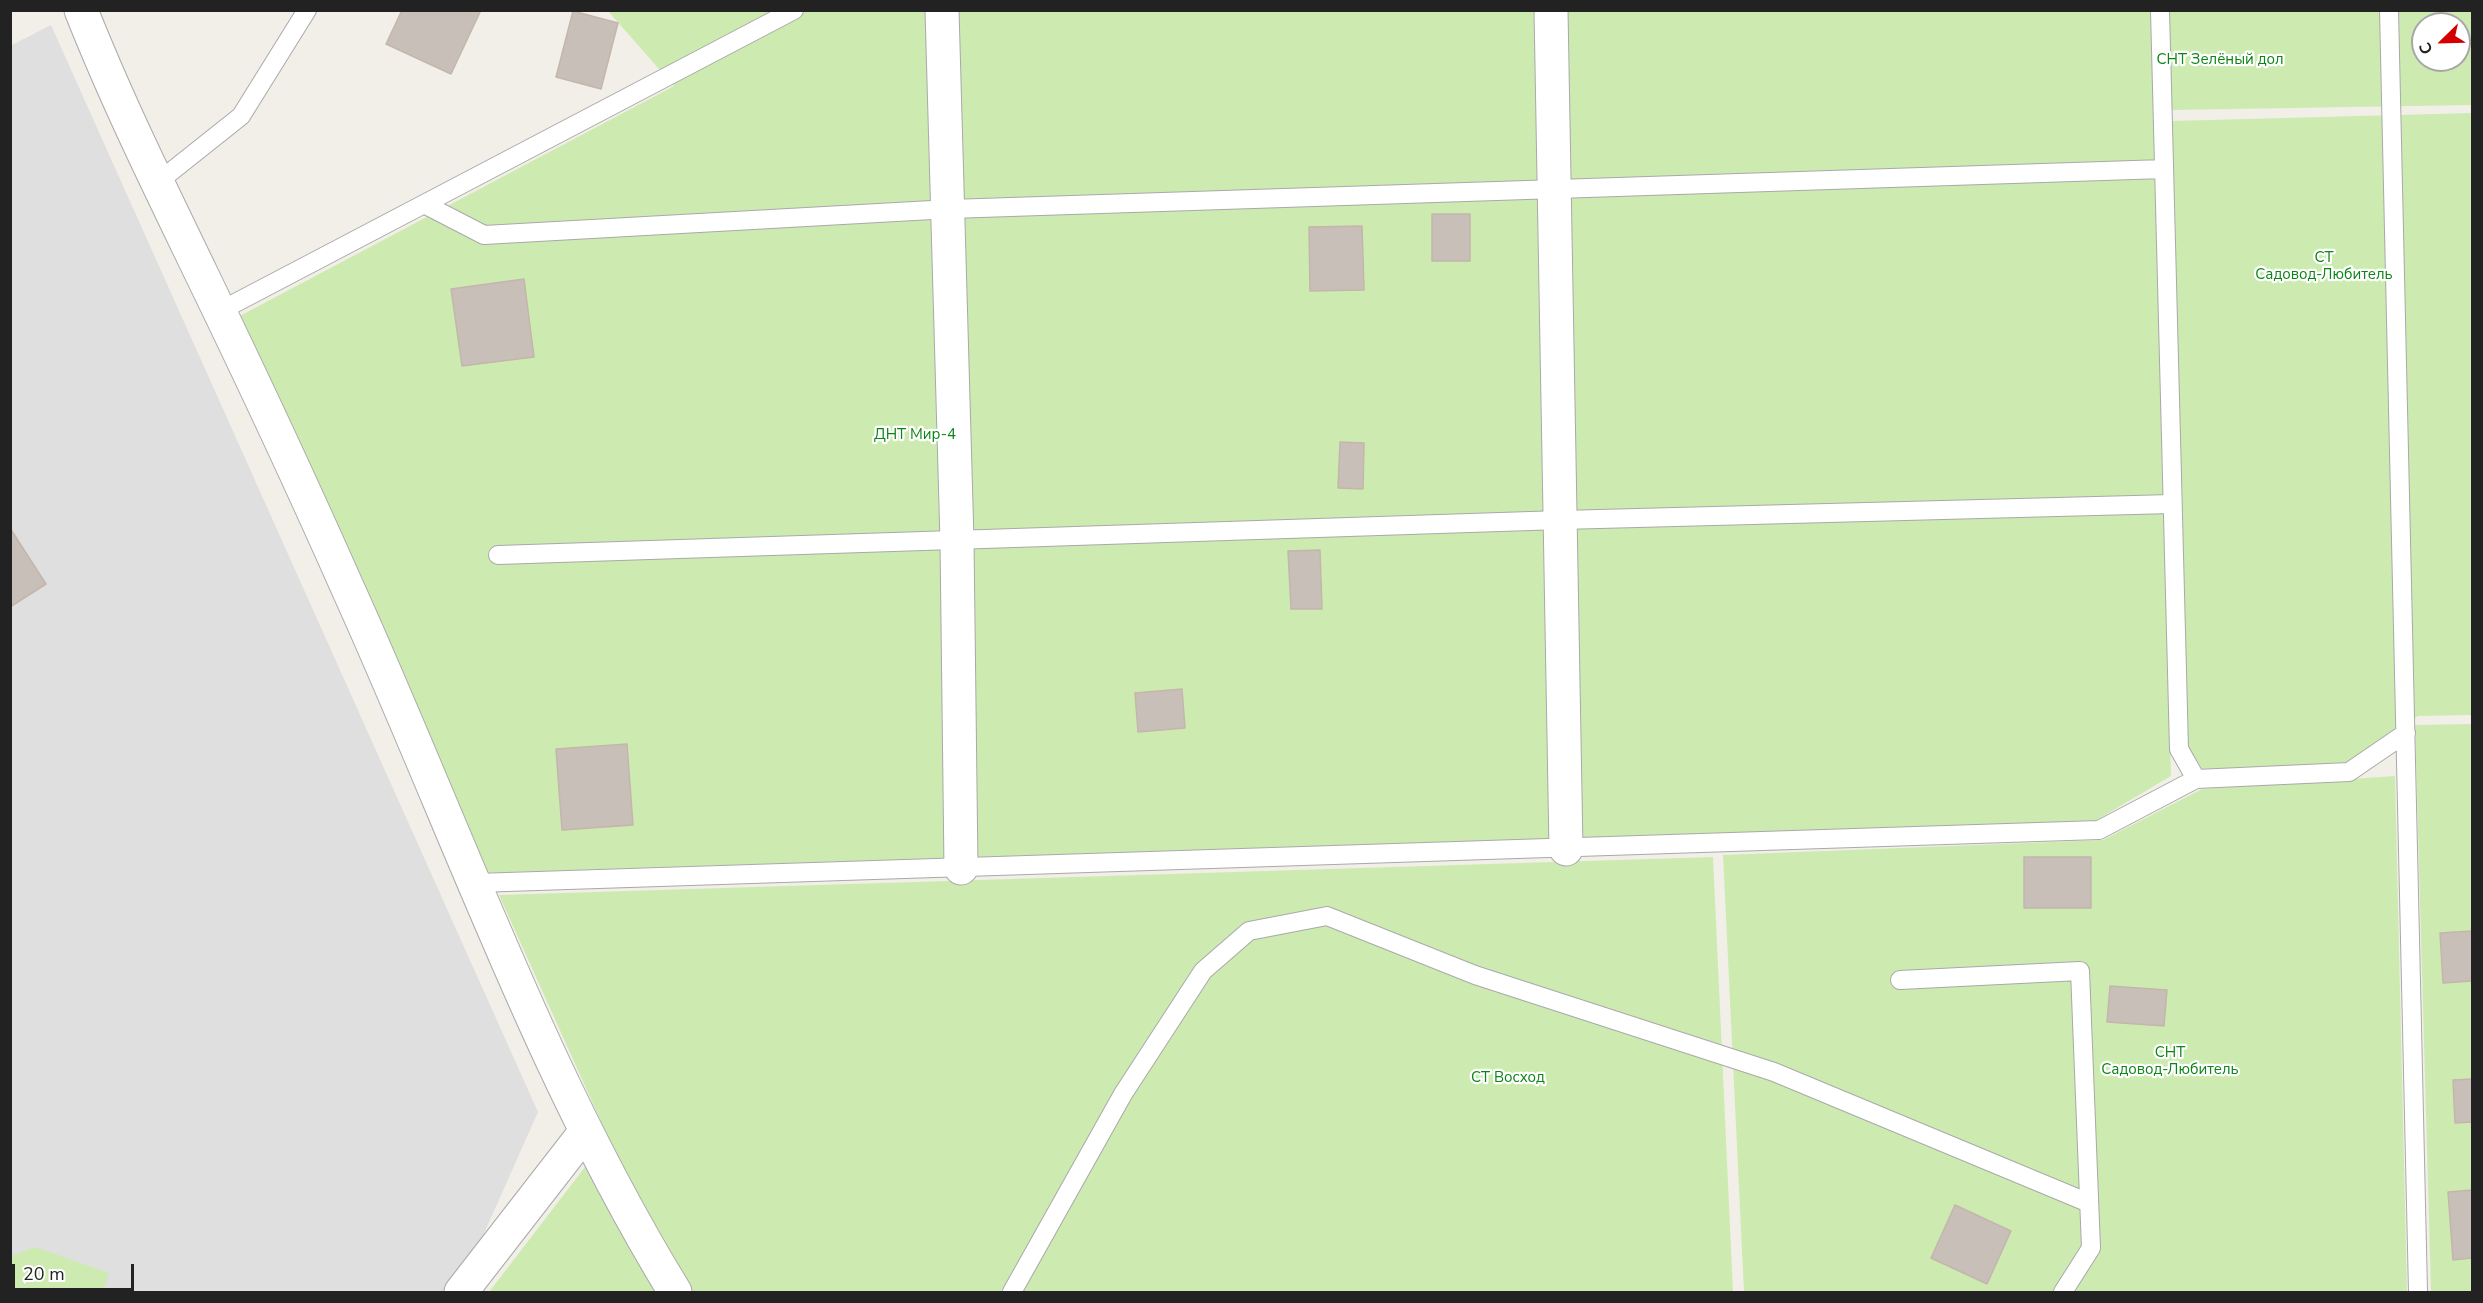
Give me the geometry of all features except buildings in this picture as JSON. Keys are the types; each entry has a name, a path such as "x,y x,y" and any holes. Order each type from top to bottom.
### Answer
{"street":[{"path":"81,10 106,74 220,311 350,591 565,1090 648,1248 675,1293"},
{"path":"942,10 950,209 961,868"},
{"path":"1551,10 1566,849"},
{"path":"461,1293 586,1131"}],"lane":[{"path":"158,182 240,116 307,10"},
{"path":"220,311 794,10"},
{"path":"2160,10 2179,749 2196,779"},
{"path":"2389,10 2418,1293"},
{"path":"424,204 484,235 950,209 2164,169"},
{"path":"498,555 1561,520 2172,504"},
{"path":"476,883 2099,831 2196,779 2349,772 2406,733"},
{"path":"1012,1293 1123,1094 1203,971 1249,931 1327,916 1474,975 1774,1072 2089,1203"},
{"path":"1900,980 2080,971 2091,1248 2063,1293"}],"shaded area":[{"path":"51,25 538,1112 458,1292 11,1292 10,46"}],"green space":[{"name":"ДНТ Мир-4","path":"608,11 2151,11 2171,776 2095,821 483,873 236,318 674,86"},
{"name":"СНТ Зелёный дол","path":"2168,11 2472,11 2472,105 2172,110"},
{"name":"СТ Садовод-Любитель","path":"2472,113 2472,715 2418,716 2347,764 2202,769 2188,746 2171,121"},
{"path":"2472,724 2472,1292 2431,1292 2415,725"},
{"name":"СНТ Садовод-Любитель","path":"2395,776 2407,1292 1744,1292 1723,855 2103,840 2202,789"},
{"name":"СТ Восход","path":"1713,857 1733,1292 489,1292 608,1137 499,895"},
{"path":"35,1247 109,1273 103,1292 11,1292 11,1256"}]}
